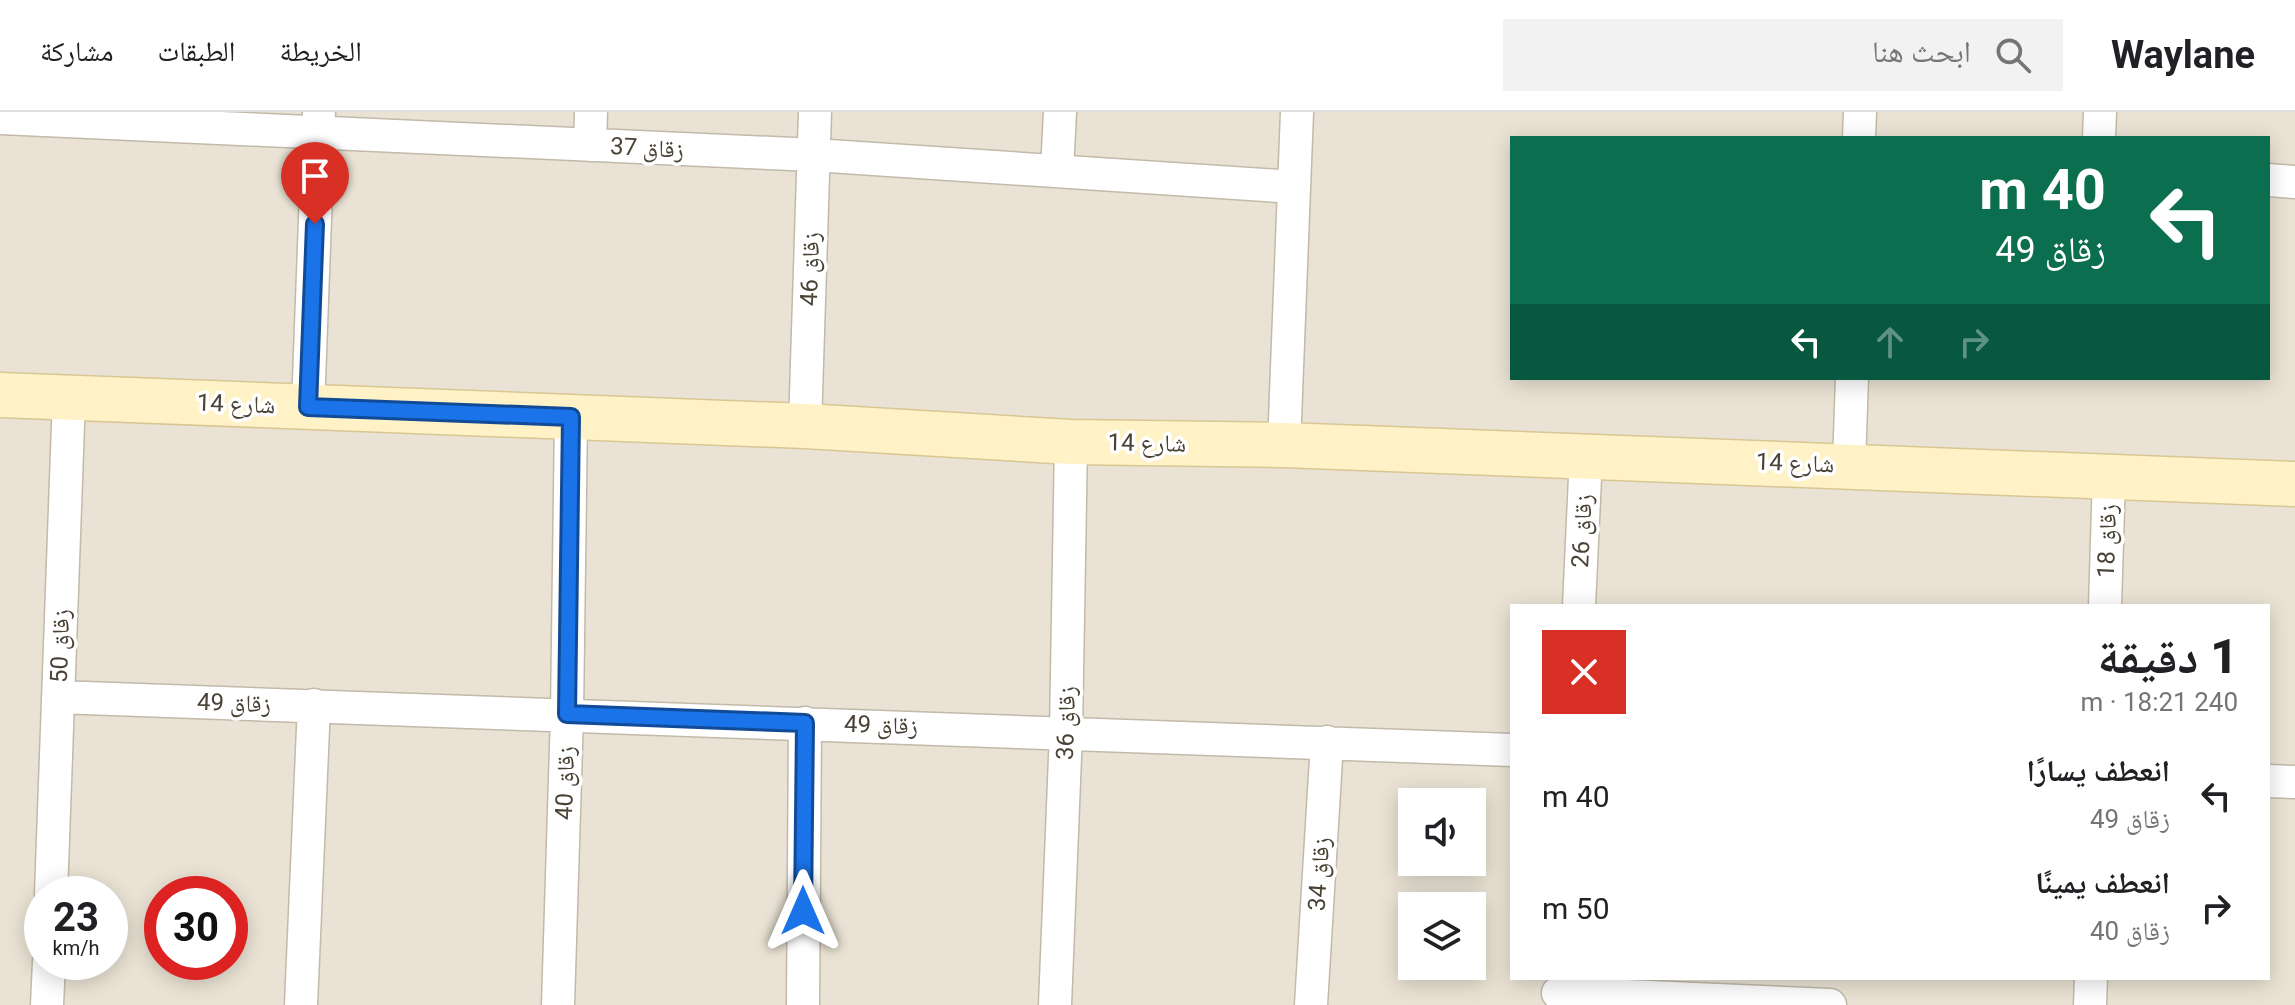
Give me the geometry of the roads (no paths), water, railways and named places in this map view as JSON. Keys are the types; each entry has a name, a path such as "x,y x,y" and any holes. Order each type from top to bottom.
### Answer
{"street":[{"path":"590,145 591,112"},
{"name":"زقاق 46","path":"805,426 815,112"},
{"path":"1057,171 1060,112"},
{"path":"1284,445 1297,112"},
{"path":"1859,136 1860,112"},
{"path":"2099,136 2100,112"},
{"name":"زقاق 37","path":"0,118 66,116 318,122 590,145 814,155 1294,187"},
{"path":"308,407 318,122"},
{"path":"2270,180 2295,182"},
{"path":"1849,464 1852,380"},
{"name":"شارع 14","path":"0,395 805,426 1071,442 1284,445 1849,464 2295,484"},
{"name":"زقاق 50","path":"52,876 69,397"},
{"name":"زقاق 40","path":"558,1005 567,714 571,417"},
{"name":"زقاق 36","path":"1055,1005 1066,732 1071,442"},
{"name":"زقاق 26","path":"1579,604 1586,456"},
{"name":"زقاق 18","path":"2105,604 2109,477"},
{"name":"زقاق 49","path":"58,697 1510,750"},
{"path":"301,1005 314,705"},
{"path":"803,1005 805,723"},
{"name":"زقاق 34","path":"1311,1005 1327,742"},
{"path":"2270,781 2295,782"},
{"path":"47,1005 48,980"},
{"path":"2090,1005 2091,980"},
{"path":"1558,992 1830,1005"}]}
